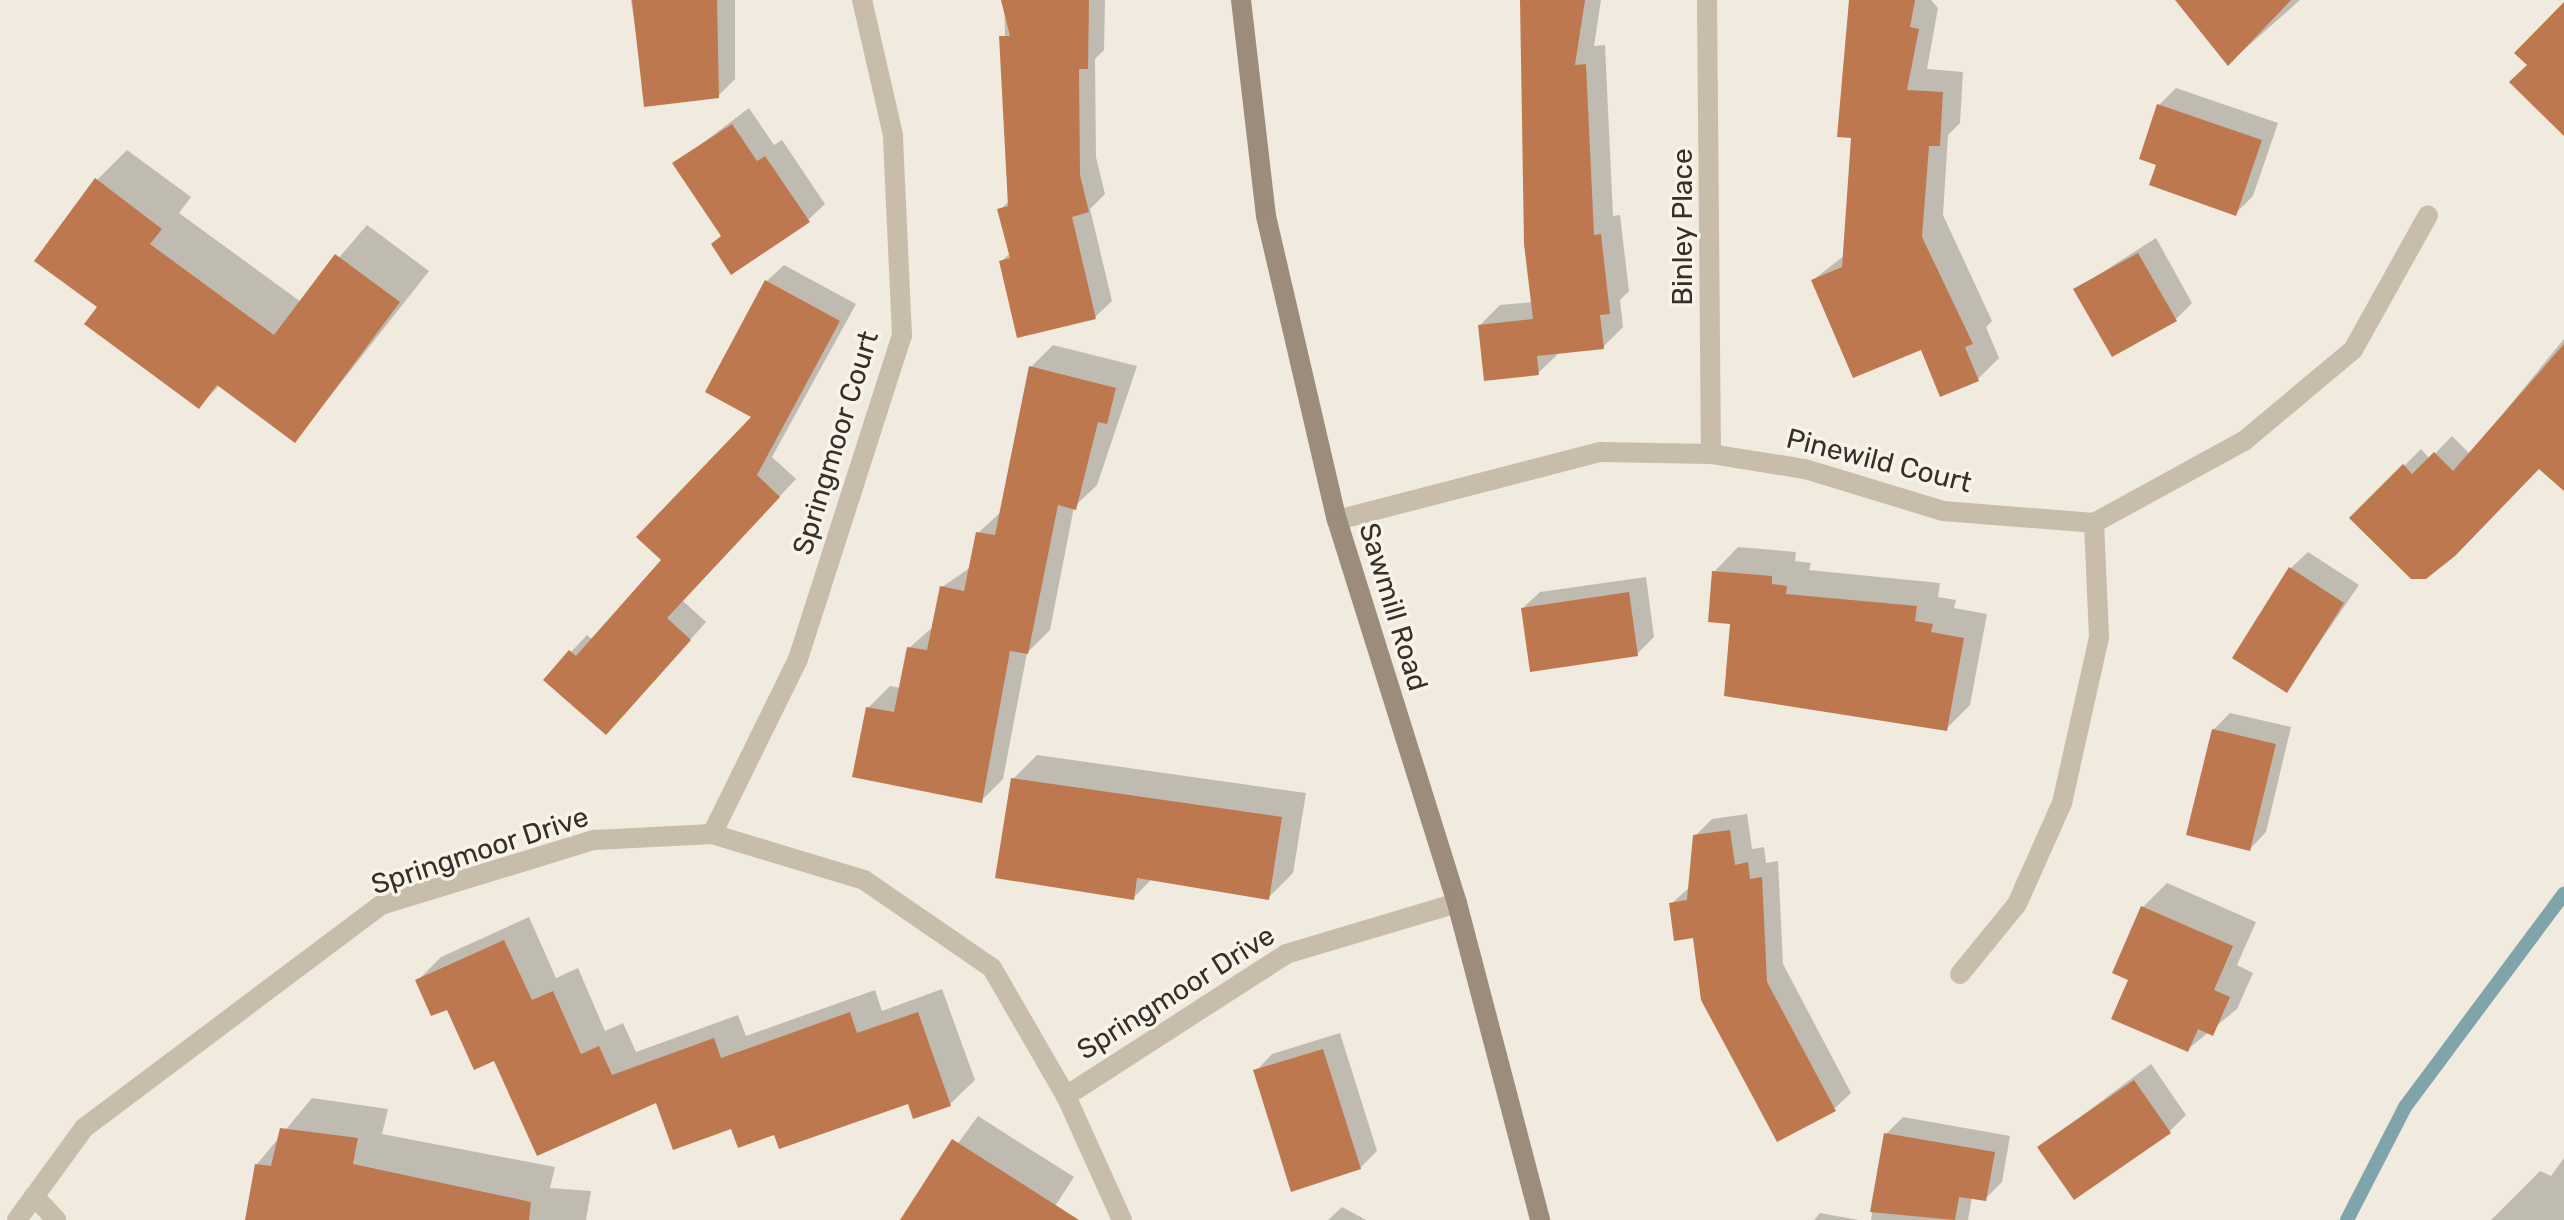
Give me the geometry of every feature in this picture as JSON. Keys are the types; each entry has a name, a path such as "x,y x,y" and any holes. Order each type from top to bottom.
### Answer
{"street":[{"name":"Springmoor Court","path":"712,834 798,659 902,336 893,135 862,0"},
{"name":"Sawmill Road","path":"1241,0 1266,216 1337,520 1457,903 1540,1220"},
{"name":"Binley Place","path":"1707,0 1711,454"},
{"path":"1960,974 2017,904 2062,803 2099,637 2094,523 2244,441 2353,350 2428,215"},
{"name":"Pinewild Court","path":"1337,520 1600,452 1711,454 1805,469 1943,511 2094,523"},
{"name":"Springmoor Drive","path":"17,1220 84,1128 381,905 594,840 712,834 864,880 992,968 1066,1096 1122,1220"},
{"name":"Springmoor Drive","path":"1066,1096 1286,954 1457,903"},
{"path":"34,1196 56,1220"}],"building":[{"path":"632,0 717,0 719,98 644,107"},
{"path":"1001,0 1089,0 1088,69 1079,69 1080,175 1089,212 1072,217 1096,319 1017,338 999,261 1010,258 997,209 1008,206 999,36 1010,36"},
{"path":"1520,0 1585,0 1575,65 1586,64 1594,235 1601,234 1610,314 1600,315 1604,349 1537,356 1539,375 1484,381 1478,325 1533,319 1524,244"},
{"path":"1849,0 1915,0 1910,27 1919,29 1907,90 1943,92 1940,146 1929,146 1922,237 1973,344 1965,347 1979,381 1940,397 1921,350 1853,378 1811,280 1842,267 1851,138 1837,137"},
{"path":"2175,0 2291,0 2228,66"},
{"path":"2564,2 2564,136 2509,82 2527,65 2514,53"},
{"path":"2157,104 2262,140 2236,216 2149,185 2156,165 2139,159"},
{"path":"732,124 757,161 765,156 810,222 731,275 711,244 721,236 672,163"},
{"path":"95,178 162,229 150,244 274,335 335,254 400,302 295,443 217,385 199,409 84,324 97,307 34,261"},
{"path":"2138,253 2177,321 2112,357 2073,289"},
{"path":"765,280 840,321 757,475 780,497 667,618 691,640 606,735 543,680 569,650 576,656 661,560 636,537 751,417 705,392"},
{"path":"2564,344 2564,491 2539,469 2455,556 2426,579 2411,579 2349,518 2403,464 2412,474 2434,452 2453,471"},
{"path":"1029,366 1116,388 1107,424 1098,422 1076,510 1058,505 1028,654 1010,651 982,803 852,777 866,707 894,712 907,647 927,650 940,586 964,591 976,532 995,535"},
{"path":"2289,567 2344,603 2287,693 2232,658"},
{"path":"1712,571 1772,576 1772,584 1787,586 1786,594 1917,606 1915,621 1933,624 1931,632 1964,638 1947,731 1724,696 1730,624 1708,622"},
{"path":"1629,592 1638,656 1530,672 1521,608"},
{"path":"2212,729 2276,744 2250,851 2186,835"},
{"path":"1011,778 1282,817 1269,900 1137,878 1134,900 995,878"},
{"path":"1730,830 1735,865 1748,862 1750,879 1762,877 1767,982 1836,1111 1777,1142 1701,1000 1693,938 1674,941 1669,903 1687,900 1693,835"},
{"path":"2141,906 2233,946 2214,990 2230,997 2213,1036 2198,1029 2188,1052 2111,1019 2128,980 2112,973"},
{"path":"504,940 532,1000 553,991 581,1054 599,1046 612,1075 714,1038 721,1058 850,1012 857,1033 918,1012 951,1106 913,1119 908,1104 779,1149 774,1135 738,1148 731,1129 673,1150 656,1103 537,1156 494,1061 474,1070 447,1010 431,1016 415,980"},
{"path":"1323,1049 1361,1169 1291,1192 1253,1070"},
{"path":"2134,1080 2171,1133 2074,1200 2037,1147"},
{"path":"280,1128 358,1138 353,1164 531,1202 529,1220 245,1220 255,1164 271,1166"},
{"path":"1884,1133 1995,1152 1986,1201 1959,1197 1955,1220 1870,1212"},
{"path":"952,1139 1079,1220 900,1220"}],"waterway":[{"path":"2347,1220 2405,1107 2564,894"}]}
